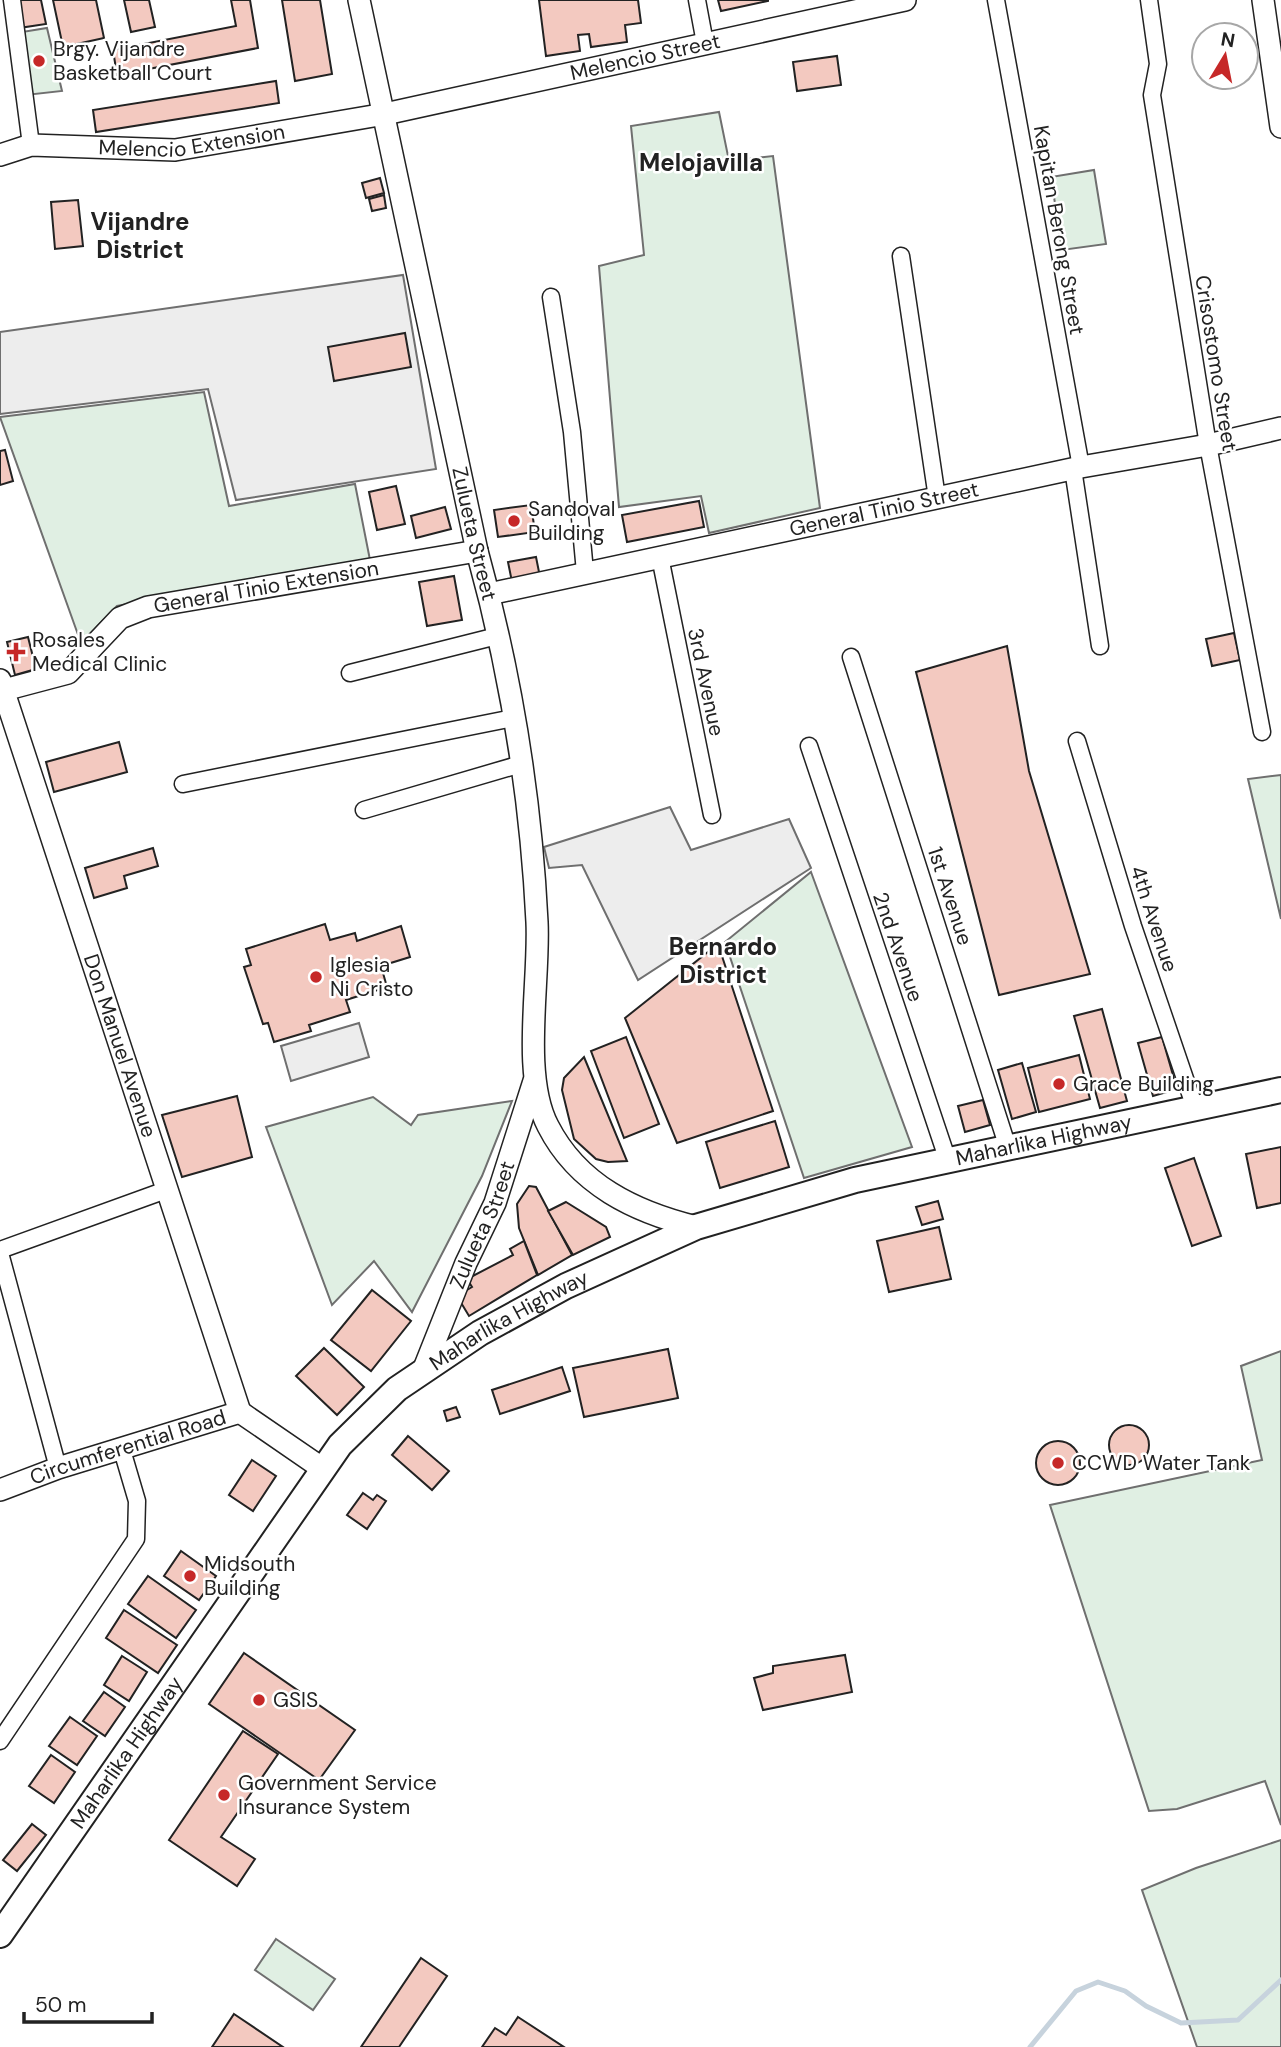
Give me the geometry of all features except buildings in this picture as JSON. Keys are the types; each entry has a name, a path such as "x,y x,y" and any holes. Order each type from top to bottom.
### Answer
{"main road":[{"name":"Maharlika Highway","path":"0,1935 323,1469 370,1412 423,1371 480,1333 534,1303 695,1227 855,1181 1281,1090"}],"street":[{"path":"12,0 31,145"},
{"name":"Zulueta Street","path":"359,0 477,551 489,594 521,764 537,923 535,1075 540,1106 548,1127 582,1173 626,1205 661,1219 695,1227"},
{"path":"697,0 705,43"},
{"name":"Melencio Street","path":"384,114 905,0"},
{"name":"Kapitan Berong Street","path":"996,0 1077,468 1100,646"},
{"name":"Crisostomo Street","path":"1149,0 1158,64 1152,95 1208,445 1262,732"},
{"path":"1263,0 1281,127"},
{"name":"Melencio Extension","path":"0,155 31,145 175,150 384,114"},
{"path":"901,256 937,498"},
{"path":"551,297 572,432 586,572"},
{"name":"General Tinio Street","path":"489,594 1077,468 1208,445 1281,428"},
{"name":"General Tinio Extension","path":"1,687 68,673 120,618 148,607 477,551"},
{"name":"3rd Avenue","path":"660,557 712,815"},
{"path":"350,673 497,636"},
{"name":"1st Avenue","path":"851,657 1008,1148"},
{"name":"Don Manuel Avenue","path":"1,687 240,1412"},
{"path":"183,784 513,718"},
{"name":"4th Avenue","path":"1077,741 1133,926 1195,1108"},
{"name":"2nd Avenue","path":"809,746 948,1161"},
{"path":"364,810 521,764"},
{"name":"Zulueta Street","path":"423,1371 461,1275 495,1203 535,1075"},
{"path":"58,1468 0,1251 166,1190"},
{"name":"Circumferential Road","path":"0,1490 58,1468 240,1412 323,1469"},
{"path":"0,1741 136,1539 137,1501 122,1450"}],"green space":[{"name":"Brgy. Vijandre Basketball Court","path":"47,28 62,91 26,95 22,32"},
{"path":"719,112 729,161 773,156 820,508 709,533 701,496 619,507 599,266 644,255 631,126"},
{"path":"1094,170 1106,244 1062,250 1051,177"},
{"path":"204,392 229,506 355,484 370,560 117,606 81,643 0,417"},
{"path":"1281,775 1281,919 1248,779"},
{"path":"811,872 912,1147 804,1178 725,942"},
{"path":"373,1097 411,1125 418,1115 512,1101 482,1176 412,1312 374,1261 332,1305 266,1127"},
{"path":"1281,1351 1281,1825 1265,1781 1177,1809 1149,1811 1050,1505 1262,1460 1241,1366"},
{"path":"1281,1840 1281,2047 1197,2047 1142,1890 1196,1868"},
{"path":"276,1939 335,1979 313,2010 255,1970"}],"shaded area":[{"path":"403,275 436,469 236,500 208,389 0,414 0,332"},
{"path":"670,807 691,850 789,819 811,868 638,980 582,865 549,868 544,847"},
{"path":"359,1023 369,1057 291,1081 281,1046"}],"waterway":[{"path":"1030,2047 1076,1991 1098,1982 1125,1991 1146,2006 1181,2023 1238,2020 1281,1980"}],"place":[{"name":"Brgy. Vijandre Basketball Court","path":"39,61"},
{"name":"Sandoval Building","path":"514,521"},
{"name":"Rosales Medical Clinic","path":"16,652"},
{"name":"Iglesia Ni Cristo","path":"316,977"},
{"name":"Grace Building","path":"1059,1084"},
{"name":"CCWD Water Tank","path":"1058,1463"},
{"name":"Midsouth Building","path":"190,1576"},
{"name":"GSIS","path":"259,1700"},
{"name":"Government Service Insurance System","path":"224,1795"}],"district":[{"name":"Melojavilla","path":"701,162"},
{"name":"Vijandre District","path":"140,235"},
{"name":"Bernardo District","path":"723,960"}]}
